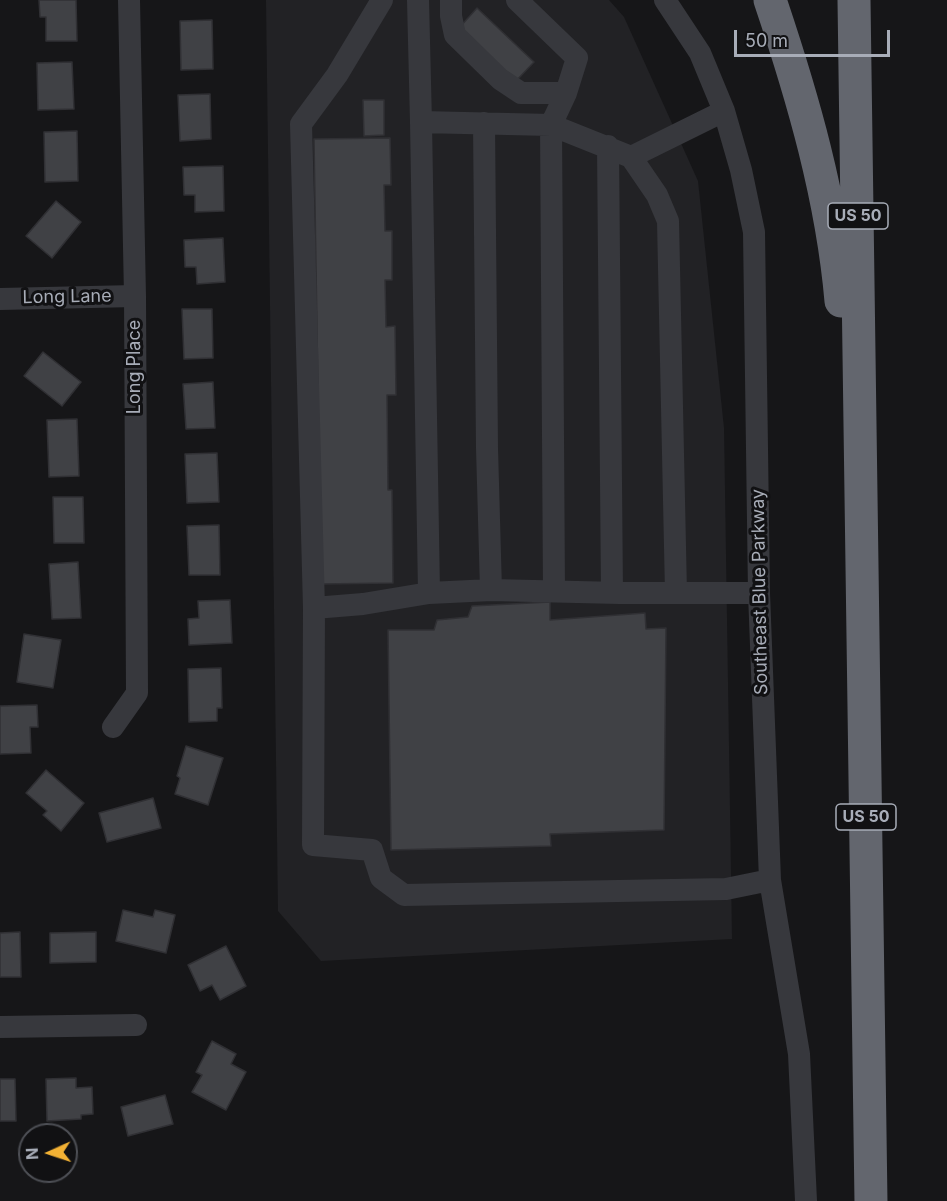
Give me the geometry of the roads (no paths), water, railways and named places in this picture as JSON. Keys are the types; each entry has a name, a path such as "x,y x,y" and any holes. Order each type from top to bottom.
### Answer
{"highway":[{"path":"770,0 810,126 831,221 841,299 846,405 862,432"},
{"name":"US 50","path":"854,0 862,432 871,1201"}],"street":[{"name":"Long Place","path":"113,727 137,693 135,296 129,0"},
{"path":"382,0 337,75 301,124 314,608 313,845 372,850 381,878 404,895 726,889 770,880"},
{"path":"418,0 429,592"},
{"path":"451,0 451,16 456,35 500,79 521,93 566,93"},
{"path":"517,0 577,58 566,93 551,125 554,591"},
{"name":"Southeast Blue Parkway","path":"665,0 700,53 724,111 741,170 754,232 759,593 770,880 800,1054 806,1201"},
{"path":"631,157 724,111"},
{"path":"421,122 551,125 631,157 657,195 668,221 676,593"},
{"path":"484,123 487,448 491,590"},
{"path":"608,146 612,593"},
{"name":"Long Lane","path":"0,298 135,296"},
{"path":"314,608 363,604 429,592 491,590 759,593"},
{"path":"0,1027 136,1025"}]}
